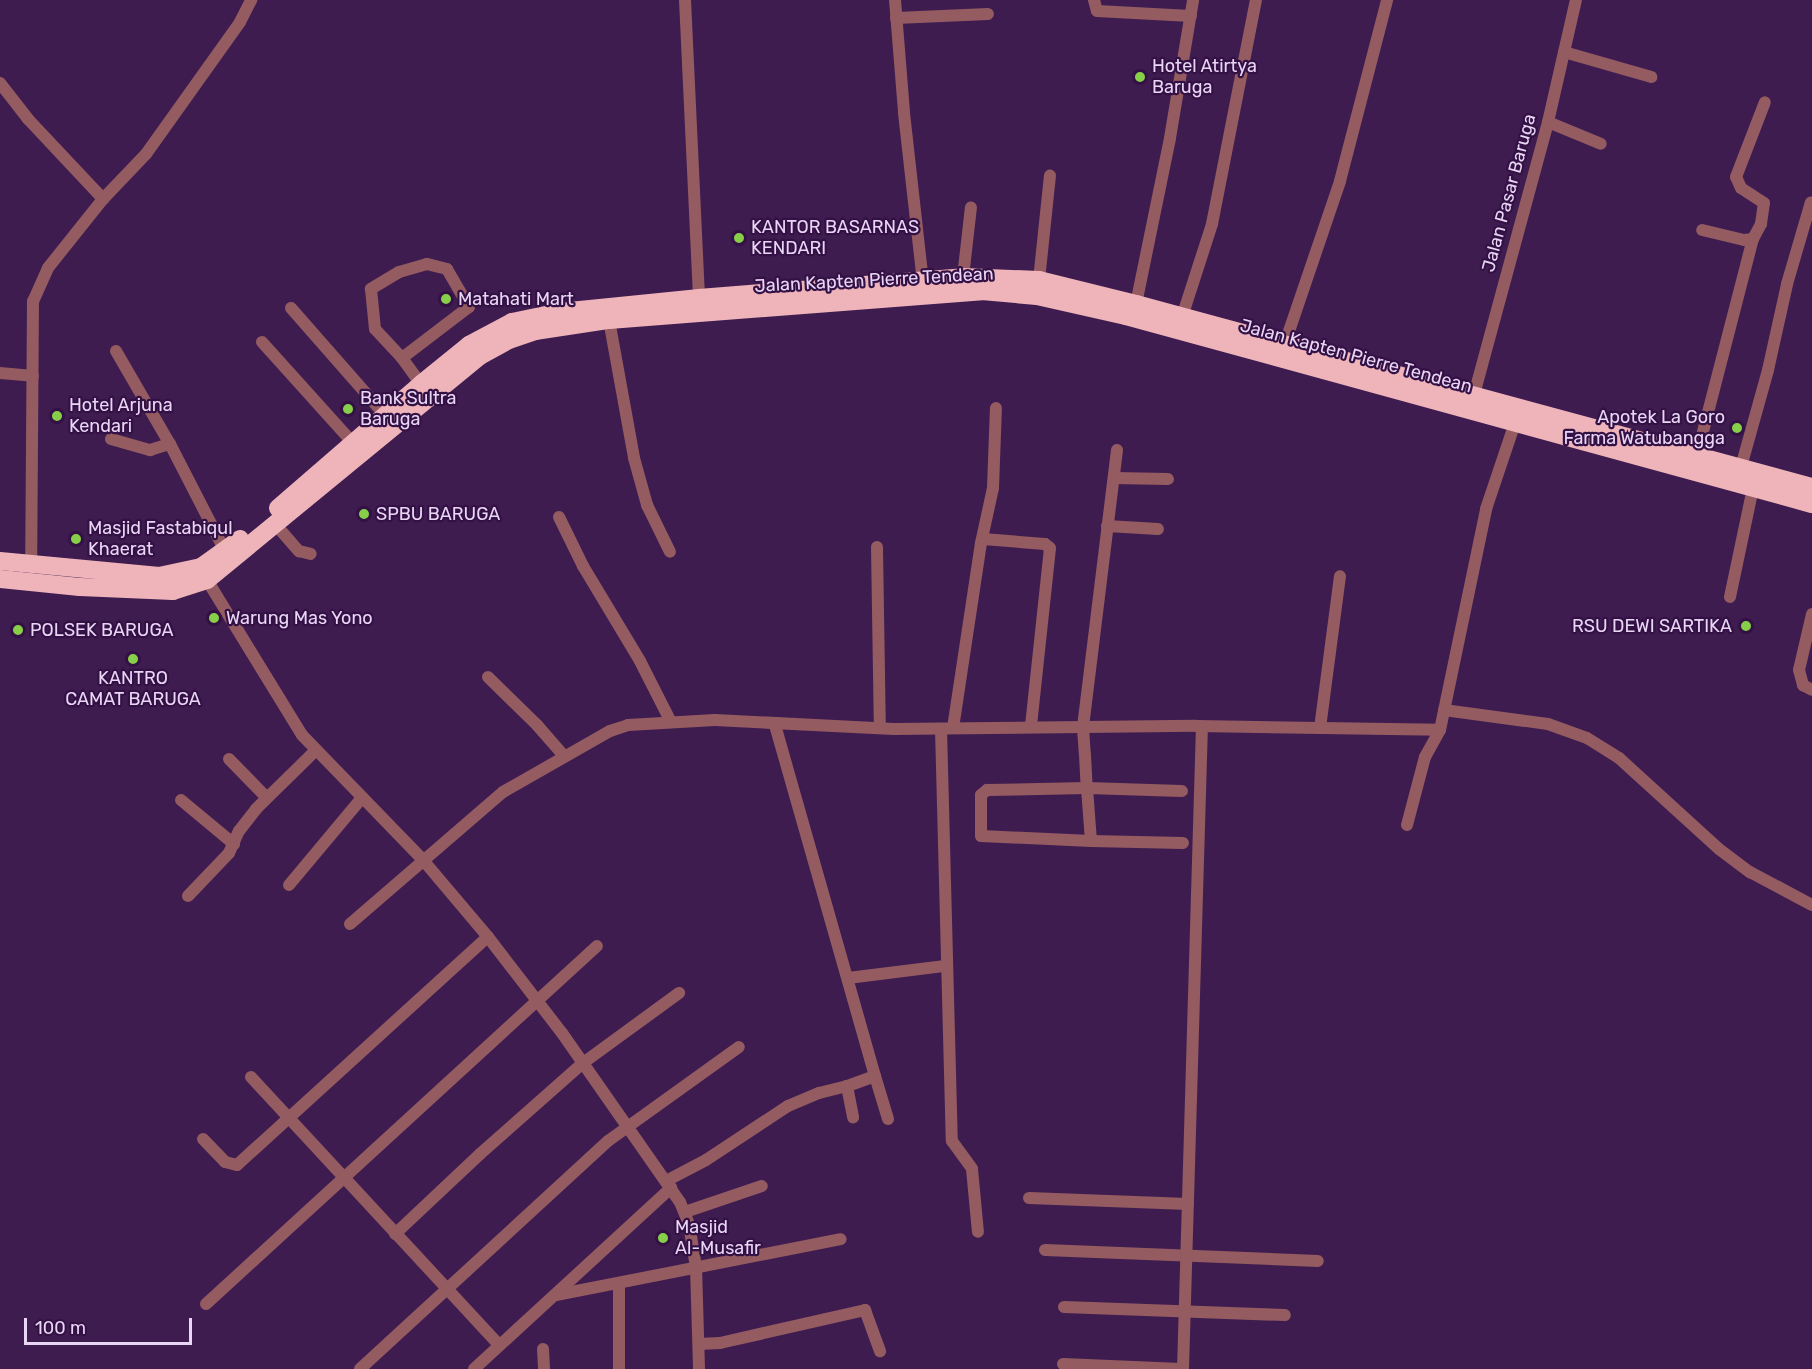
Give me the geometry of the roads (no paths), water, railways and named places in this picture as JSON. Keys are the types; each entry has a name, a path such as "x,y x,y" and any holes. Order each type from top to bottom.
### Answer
{"highway":[{"name":"Jalan Kapten Pierre Tendean","path":"0,561 159,576 201,567 337,467 480,356 509,340 535,331 963,277 1039,280 1285,343 1472,402 1515,423 1812,504"},
{"name":"Jalan Kapten Pierre Tendean","path":"0,579 80,587 173,591 207,580 276,525 337,467 352,442 470,345 512,322 560,312 699,298 774,300 982,291 1037,296 1697,455 1812,487"}],"street":[{"path":"31,565 33,301 48,268 103,199 146,154 240,22 251,0"},
{"path":"685,0 699,298"},
{"path":"895,0 923,282"},
{"path":"1094,0 1097,11 1191,16"},
{"path":"1136,304 1170,138 1193,0"},
{"path":"1182,317 1212,224 1256,0"},
{"path":"1285,343 1340,181 1387,0"},
{"name":"Jalan Pasar Baruga","path":"1472,402 1548,122 1576,0"},
{"path":"896,18 988,15"},
{"path":"1564,52 1651,77"},
{"path":"0,83 28,119 103,199"},
{"path":"1697,455 1753,239 1761,225 1764,203 1741,188 1736,177 1766,102"},
{"path":"1548,122 1601,144"},
{"path":"1039,280 1050,176"},
{"path":"1741,467 1766,381 1787,284 1811,202"},
{"path":"963,277 971,207"},
{"path":"1702,230 1744,240 1753,239"},
{"path":"402,358 469,307 447,269 427,264 399,272 371,289 373,325 421,384"},
{"path":"291,308 385,415"},
{"path":"609,320 634,458 647,505 670,552"},
{"path":"262,342 352,442"},
{"path":"116,351 170,444 225,551"},
{"path":"0,374 33,376"},
{"path":"978,1232 972,1169 952,1141 945,966 947,728 993,488 996,408"},
{"path":"1407,825 1425,757 1440,730 1486,509 1515,423"},
{"path":"111,439 150,450 170,444"},
{"path":"1091,842 1083,728 1117,450"},
{"path":"1114,478 1168,478"},
{"path":"1730,597 1753,488"},
{"path":"559,516 583,566 640,662 671,722"},
{"path":"276,525 299,551 311,554"},
{"path":"1107,526 1158,529"},
{"path":"983,539 1045,544 1050,548 1030,727"},
{"path":"877,547 880,728"},
{"path":"1320,728 1340,576"},
{"path":"207,580 302,735 361,799 423,860 488,937 538,1000 669,1184 685,1212 696,1267 699,1369"},
{"path":"1812,614 1799,670 1803,685 1812,690"},
{"path":"488,677 537,725 564,756"},
{"path":"1444,710 1548,724 1587,738 1619,758 1719,849 1750,872 1812,905"},
{"path":"350,924 503,792 619,727 715,720 776,725 880,728 1202,726 1440,730"},
{"path":"776,725 888,1119"},
{"path":"1063,1364 1182,1369 1202,726"},
{"path":"188,896 225,858 244,825 267,798 315,751"},
{"path":"228,759 267,798"},
{"path":"1182,791 1087,788 987,789 981,795 980,832 983,838 1183,843"},
{"path":"289,885 361,799"},
{"path":"181,800 234,844"},
{"path":"203,1139 225,1162 237,1165 488,937"},
{"path":"206,1304 342,1176 597,946"},
{"path":"848,978 945,966"},
{"path":"395,1234 583,1062 679,993"},
{"path":"360,1369 627,1125 739,1047"},
{"path":"483,1366 499,1345 556,1295 669,1184 788,1106 819,1093 874,1076"},
{"path":"251,1077 287,1119 499,1345"},
{"path":"847,1086 853,1117"},
{"path":"685,1212 762,1186"},
{"path":"1029,1198 1188,1204"},
{"path":"556,1295 841,1239"},
{"path":"1046,1250 1318,1261"},
{"path":"619,1283 619,1369"},
{"path":"1064,1307 1285,1315"},
{"path":"699,1344 720,1342 866,1310 880,1351"},
{"path":"543,1349 544,1369"}],"place":[{"name":"Hotel Atirtya Baruga","path":"1140,77"},
{"name":"KANTOR BASARNAS KENDARI","path":"739,238"},
{"name":"Matahati Mart","path":"446,299"},
{"name":"Bank Sultra Baruga","path":"348,409"},
{"name":"Hotel Arjuna Kendari","path":"57,416"},
{"name":"Apotek La Goro Farma Watubangga","path":"1737,428"},
{"name":"SPBU BARUGA","path":"364,514"},
{"name":"Masjid Fastabiqul Khaerat","path":"76,539"},
{"name":"Warung Mas Yono","path":"214,618"},
{"name":"RSU DEWI SARTIKA","path":"1746,626"},
{"name":"POLSEK BARUGA","path":"18,630"},
{"name":"KANTRO CAMAT BARUGA","path":"133,659"},
{"name":"Masjid Al-Musafir","path":"663,1238"}]}
